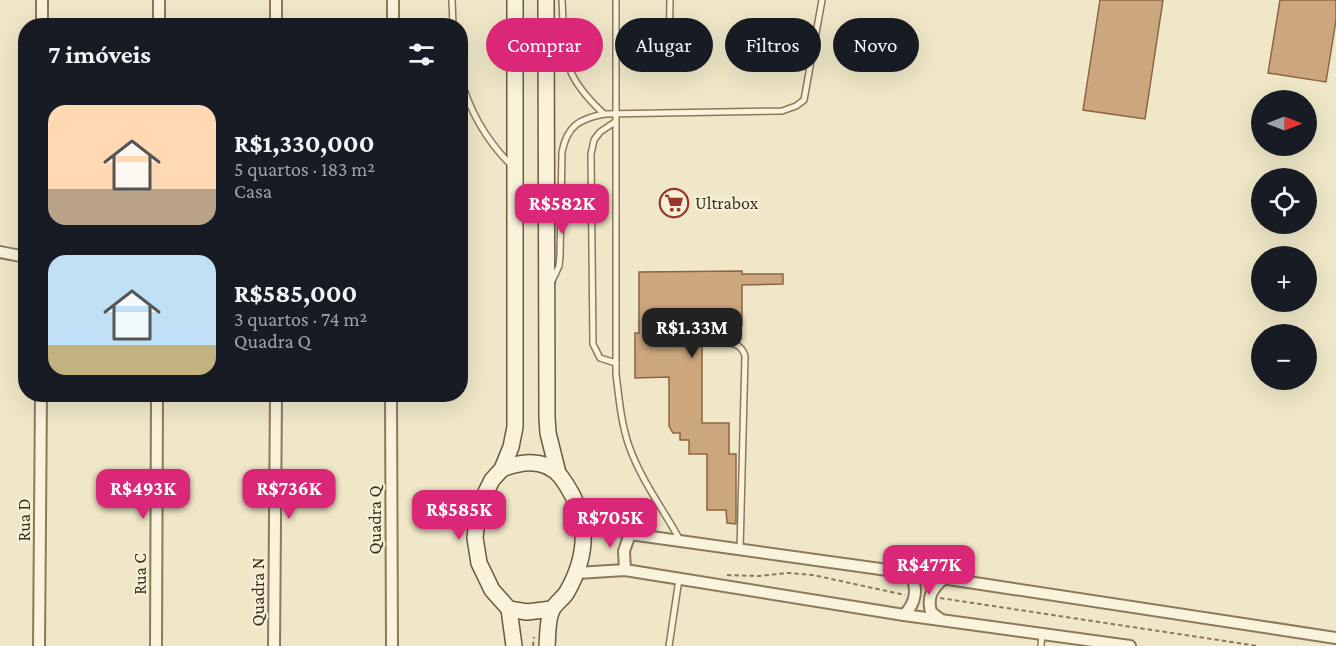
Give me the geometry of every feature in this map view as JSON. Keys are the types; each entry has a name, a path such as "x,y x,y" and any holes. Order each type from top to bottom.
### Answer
{"main road":[{"path":"514,0 514,427 511,447 502,469 492,480 483,498 475,538 479,563 492,590 510,609 527,612 552,609"},
{"path":"546,0 548,433 558,473"},
{"path":"502,469 518,462 546,465 558,473 572,492 582,516 582,550 577,573 564,596 552,609 547,646"},
{"path":"510,609 514,646"}],"street":[{"path":"42,0 42,18"},
{"path":"159,0 159,18"},
{"path":"276,0 276,18"},
{"path":"393,0 393,18"},
{"path":"0,252 18,255"},
{"name":"Rua D","path":"39,646 41,402"},
{"name":"Rua C","path":"156,646 157,402"},
{"name":"Quadra N","path":"274,646 276,402"},
{"name":"Quadra Q","path":"391,402 392,646"},
{"path":"582,516 630,534 909,573 1336,638"},
{"path":"625,570 624,551 630,534"},
{"path":"577,573 625,570 679,577 904,615 1130,646"},
{"path":"904,615 911,607 915,597 914,581 909,573"},
{"path":"940,619 931,612 929,597 936,585 943,579"}],"lane":[{"path":"452,0 453,18"},
{"path":"562,0 565,55 569,71 585,96 604,114"},
{"path":"616,0 616,363 622,419 629,446 646,483 680,542"},
{"path":"670,0 670,18"},
{"path":"546,290 556,274 560,256 562,152 564,138 571,129 580,122 604,114 782,111 796,106 804,100 822,0"},
{"path":"468,98 481,127 495,149 514,168"},
{"path":"615,122 600,132 594,140 590,185 593,344 600,358 616,363"},
{"path":"727,342 737,345 746,356 740,550"},
{"path":"669,646 679,577"},
{"path":"1041,646 1042,633"}],"building":[{"path":"1100,0 1163,0 1145,119 1083,110"},
{"path":"1280,0 1336,0 1336,20 1326,82 1268,73"},
{"path":"742,271 742,274 783,274 783,284 742,285 742,325 702,325 702,423 729,423 729,454 736,454 736,524 727,523 726,510 707,510 707,454 689,454 689,440 680,440 680,433 673,433 669,426 669,377 635,378 635,333 639,333 639,272"}],"place":[{"name":"Ultrabox","path":"674,203"}]}
